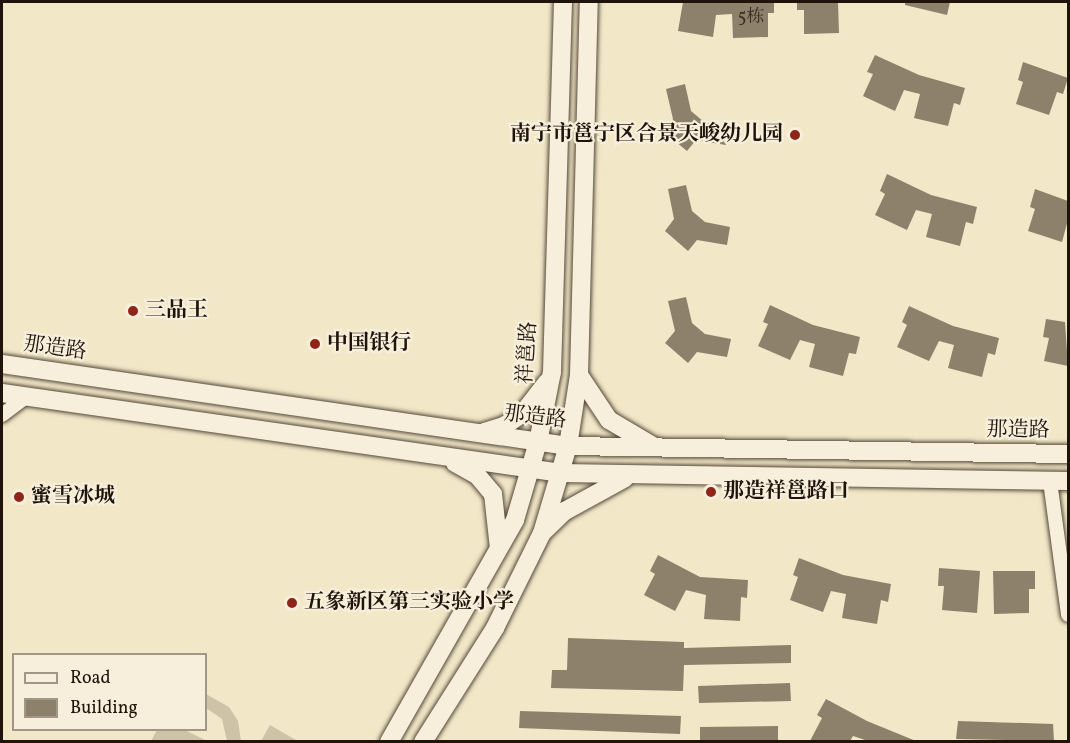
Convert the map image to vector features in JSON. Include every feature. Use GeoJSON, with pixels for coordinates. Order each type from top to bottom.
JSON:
{"type":"FeatureCollection","features":[{"type":"Feature","properties":{"kind":"street","name":"祥邕路"},"geometry":{"type":"LineString","coordinates":[[389,741],[499,552],[515,520],[538,442],[552,372],[562,2]]}},
{"type":"Feature","properties":{"kind":"street"},"geometry":{"type":"LineString","coordinates":[[423,741],[495,628],[542,533],[568,446],[579,375],[589,2]]}},
{"type":"Feature","properties":{"kind":"street","name":"那造路"},"geometry":{"type":"LineString","coordinates":[[2,364],[568,446],[1068,454]]}},
{"type":"Feature","properties":{"kind":"street"},"geometry":{"type":"LineString","coordinates":[[478,433],[504,426],[523,413],[540,396],[552,372]]}},
{"type":"Feature","properties":{"kind":"street"},"geometry":{"type":"LineString","coordinates":[[579,375],[609,420],[660,449]]}},
{"type":"Feature","properties":{"kind":"street"},"geometry":{"type":"LineString","coordinates":[[2,393],[561,473],[631,476],[1068,481]]}},
{"type":"Feature","properties":{"kind":"street"},"geometry":{"type":"LineString","coordinates":[[2,415],[26,397]]}},
{"type":"Feature","properties":{"kind":"street"},"geometry":{"type":"LineString","coordinates":[[445,458],[477,475],[493,494],[499,552]]}},
{"type":"Feature","properties":{"kind":"street"},"geometry":{"type":"LineString","coordinates":[[542,533],[589,496],[631,476]]}},
{"type":"Feature","properties":{"kind":"street"},"geometry":{"type":"LineString","coordinates":[[1050,481],[1068,615]]}},
{"type":"Feature","properties":{"kind":"shaded area"},"geometry":{"type":"Polygon","coordinates":[[[207,695],[229,707],[238,721],[241,741],[227,741],[222,719],[207,709],[207,695]]]}},
{"type":"Feature","properties":{"kind":"shaded area"},"geometry":{"type":"Polygon","coordinates":[[[270,725],[296,740],[300,741],[261,741],[270,725]]]}},
{"type":"Feature","properties":{"kind":"shaded area"},"geometry":{"type":"Polygon","coordinates":[[[156,731],[187,731],[207,741],[151,741],[156,731]]]}},
{"type":"Feature","properties":{"kind":"building"},"geometry":{"type":"Polygon","coordinates":[[[683,2],[774,2],[774,13],[768,13],[768,37],[733,38],[732,14],[716,15],[713,37],[678,31],[683,2]]]}},
{"type":"Feature","properties":{"kind":"building"},"geometry":{"type":"Polygon","coordinates":[[[797,2],[838,2],[839,33],[804,34],[804,10],[797,10],[797,2]]]}},
{"type":"Feature","properties":{"kind":"building"},"geometry":{"type":"Polygon","coordinates":[[[905,2],[950,2],[947,15],[905,5],[905,2]]]}},
{"type":"Feature","properties":{"kind":"building"},"geometry":{"type":"Polygon","coordinates":[[[875,55],[919,75],[965,88],[960,105],[954,103],[948,126],[914,118],[920,94],[904,90],[895,111],[863,96],[873,74],[867,72],[875,55]]]}},
{"type":"Feature","properties":{"kind":"building"},"geometry":{"type":"Polygon","coordinates":[[[1023,62],[1068,78],[1063,94],[1057,92],[1049,115],[1016,104],[1023,82],[1018,80],[1023,62]]]}},
{"type":"Feature","properties":{"kind":"building"},"geometry":{"type":"Polygon","coordinates":[[[685,84],[691,111],[704,122],[729,127],[726,145],[696,140],[687,151],[663,131],[673,119],[666,89],[685,84]]]}},
{"type":"Feature","properties":{"kind":"building"},"geometry":{"type":"Polygon","coordinates":[[[887,174],[931,195],[977,207],[973,224],[966,222],[960,246],[926,237],[932,214],[916,210],[907,230],[875,215],[885,194],[880,191],[887,174]]]}},
{"type":"Feature","properties":{"kind":"building"},"geometry":{"type":"Polygon","coordinates":[[[686,185],[692,211],[705,222],[730,227],[727,245],[697,240],[688,251],[665,231],[674,219],[668,189],[686,185]]]}},
{"type":"Feature","properties":{"kind":"building"},"geometry":{"type":"Polygon","coordinates":[[[1035,189],[1068,201],[1068,220],[1062,242],[1028,231],[1035,209],[1030,207],[1035,189]]]}},
{"type":"Feature","properties":{"kind":"building"},"geometry":{"type":"Polygon","coordinates":[[[686,297],[692,323],[705,334],[731,339],[727,357],[697,352],[688,363],[665,343],[675,331],[668,301],[686,297]]]}},
{"type":"Feature","properties":{"kind":"building"},"geometry":{"type":"Polygon","coordinates":[[[770,305],[813,325],[860,337],[856,354],[849,353],[843,376],[809,367],[815,344],[800,340],[790,360],[758,346],[768,324],[763,322],[770,305]]]}},
{"type":"Feature","properties":{"kind":"building"},"geometry":{"type":"Polygon","coordinates":[[[909,306],[953,326],[999,338],[995,355],[988,353],[982,377],[948,368],[954,345],[939,341],[929,361],[897,347],[907,325],[902,322],[909,306]]]}},
{"type":"Feature","properties":{"kind":"building"},"geometry":{"type":"Polygon","coordinates":[[[1046,319],[1065,322],[1068,366],[1044,361],[1049,338],[1043,337],[1046,319]]]}},
{"type":"Feature","properties":{"kind":"building"},"geometry":{"type":"Polygon","coordinates":[[[658,555],[700,577],[748,580],[747,598],[741,597],[740,621],[704,619],[706,595],[686,590],[675,611],[644,595],[655,574],[650,571],[658,555]]]}},
{"type":"Feature","properties":{"kind":"building"},"geometry":{"type":"Polygon","coordinates":[[[799,558],[843,575],[891,584],[888,602],[881,600],[877,624],[842,618],[846,594],[831,591],[823,612],[790,600],[798,577],[793,575],[799,558]]]}},
{"type":"Feature","properties":{"kind":"building"},"geometry":{"type":"Polygon","coordinates":[[[939,568],[980,571],[977,613],[942,610],[944,586],[938,586],[939,568]]]}},
{"type":"Feature","properties":{"kind":"building"},"geometry":{"type":"Polygon","coordinates":[[[993,571],[1035,571],[1035,589],[1029,589],[1029,613],[994,614],[993,571]]]}},
{"type":"Feature","properties":{"kind":"building"},"geometry":{"type":"Polygon","coordinates":[[[568,638],[684,642],[684,648],[791,645],[791,663],[684,665],[683,691],[551,688],[552,670],[567,670],[568,638]]]}},
{"type":"Feature","properties":{"kind":"building"},"geometry":{"type":"Polygon","coordinates":[[[790,683],[791,701],[699,703],[698,686],[790,683]]]}},
{"type":"Feature","properties":{"kind":"building"},"geometry":{"type":"Polygon","coordinates":[[[826,699],[867,721],[916,741],[868,741],[853,736],[850,741],[810,741],[822,718],[817,715],[826,699]]]}},
{"type":"Feature","properties":{"kind":"building"},"geometry":{"type":"Polygon","coordinates":[[[520,711],[681,716],[680,734],[519,728],[520,711]]]}},
{"type":"Feature","properties":{"kind":"building"},"geometry":{"type":"Polygon","coordinates":[[[958,721],[1053,724],[1054,741],[956,739],[958,721]]]}},
{"type":"Feature","properties":{"kind":"building"},"geometry":{"type":"Polygon","coordinates":[[[778,726],[778,741],[700,741],[700,727],[778,726]]]}},
{"type":"Feature","properties":{"kind":"place","name":"南宁市邕宁区合景天峻幼儿园"},"geometry":{"type":"Point","coordinates":[795,135]}},
{"type":"Feature","properties":{"kind":"place","name":"三品王"},"geometry":{"type":"Point","coordinates":[133,311]}},
{"type":"Feature","properties":{"kind":"place","name":"中国银行"},"geometry":{"type":"Point","coordinates":[315,344]}},
{"type":"Feature","properties":{"kind":"place","name":"那造祥邕路口"},"geometry":{"type":"Point","coordinates":[711,492]}},
{"type":"Feature","properties":{"kind":"place","name":"蜜雪冰城"},"geometry":{"type":"Point","coordinates":[19,497]}},
{"type":"Feature","properties":{"kind":"place","name":"五象新区第三实验小学"},"geometry":{"type":"Point","coordinates":[292,603]}}]}
